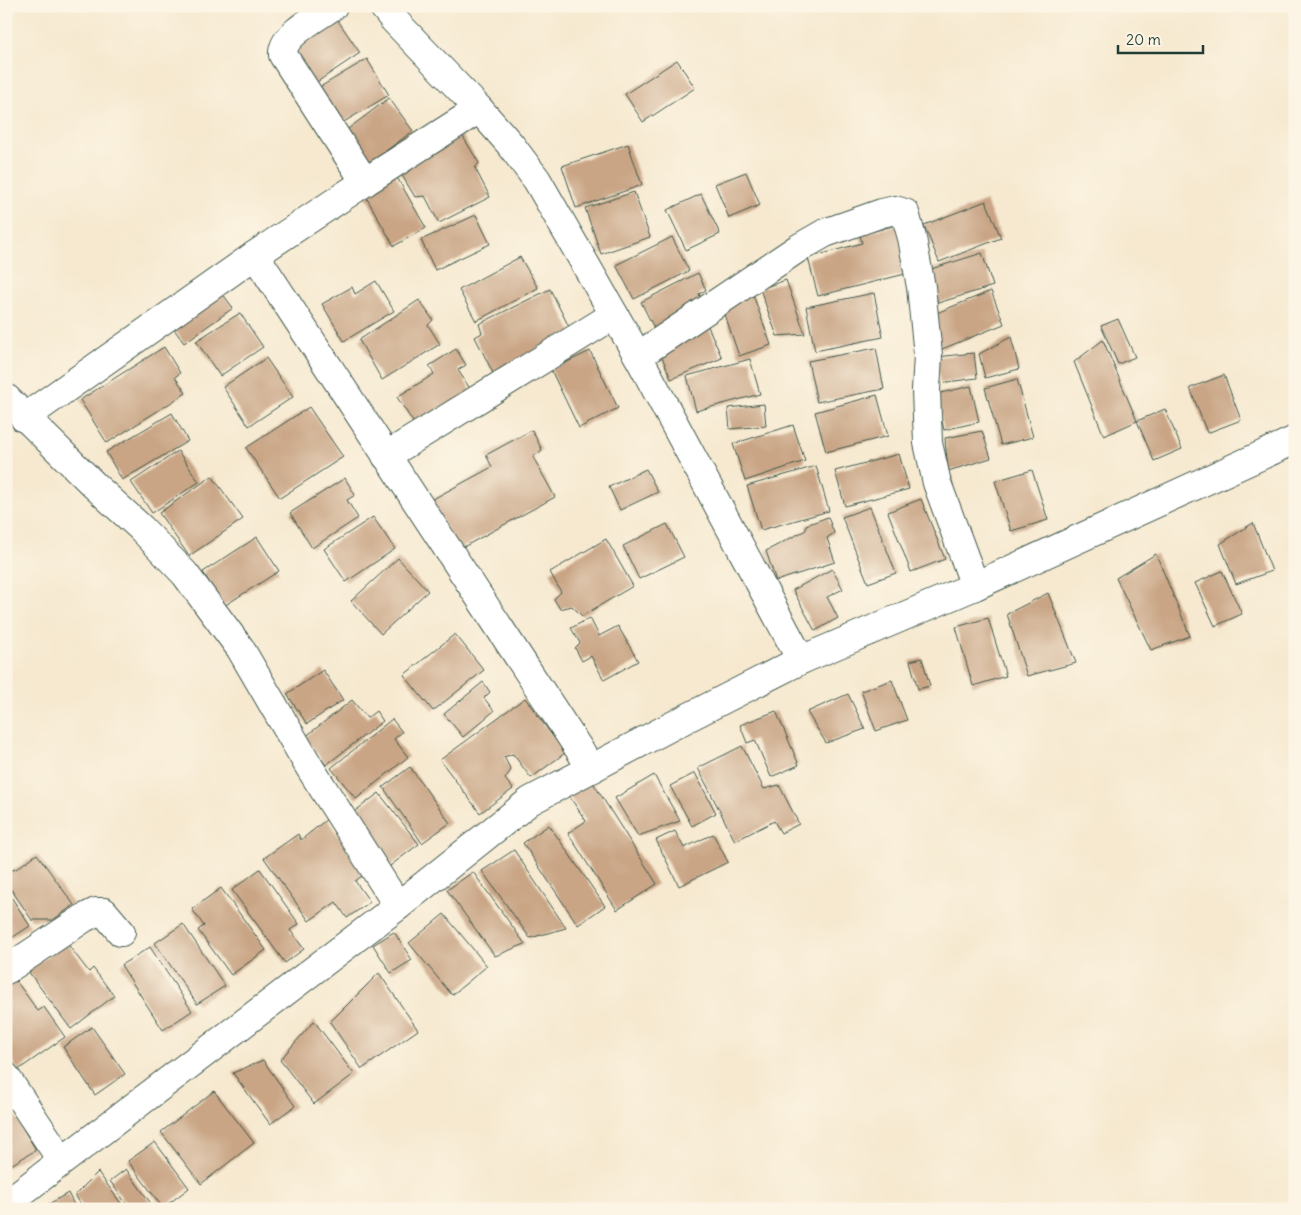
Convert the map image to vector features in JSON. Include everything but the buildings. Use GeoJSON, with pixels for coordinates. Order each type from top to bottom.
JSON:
{"type":"FeatureCollection","features":[{"type":"Feature","properties":{"kind":"street"},"geometry":{"type":"LineString","coordinates":[[333,6],[294,33],[282,48],[283,55],[365,182]]}},
{"type":"Feature","properties":{"kind":"street"},"geometry":{"type":"LineString","coordinates":[[383,6],[510,144],[537,180],[638,356],[801,660]]}},
{"type":"Feature","properties":{"kind":"street"},"geometry":{"type":"LineString","coordinates":[[398,906],[310,768],[240,648],[185,574],[15,408],[479,109]]}},
{"type":"Feature","properties":{"kind":"street"},"geometry":{"type":"LineString","coordinates":[[638,356],[797,249],[825,233],[882,213],[895,210],[905,214],[912,238],[921,287],[928,355],[926,390],[928,443],[937,483],[975,586]]}},
{"type":"Feature","properties":{"kind":"street"},"geometry":{"type":"LineString","coordinates":[[255,255],[592,769]]}},
{"type":"Feature","properties":{"kind":"street"},"geometry":{"type":"LineString","coordinates":[[386,456],[614,315]]}},
{"type":"Feature","properties":{"kind":"street"},"geometry":{"type":"LineString","coordinates":[[6,1204],[398,906],[530,801],[801,660],[975,586],[1295,440]]}},
{"type":"Feature","properties":{"kind":"street"},"geometry":{"type":"LineString","coordinates":[[6,970],[96,912],[104,912],[121,932]]}},
{"type":"Feature","properties":{"kind":"street"},"geometry":{"type":"LineString","coordinates":[[6,1077],[62,1161]]}}]}
